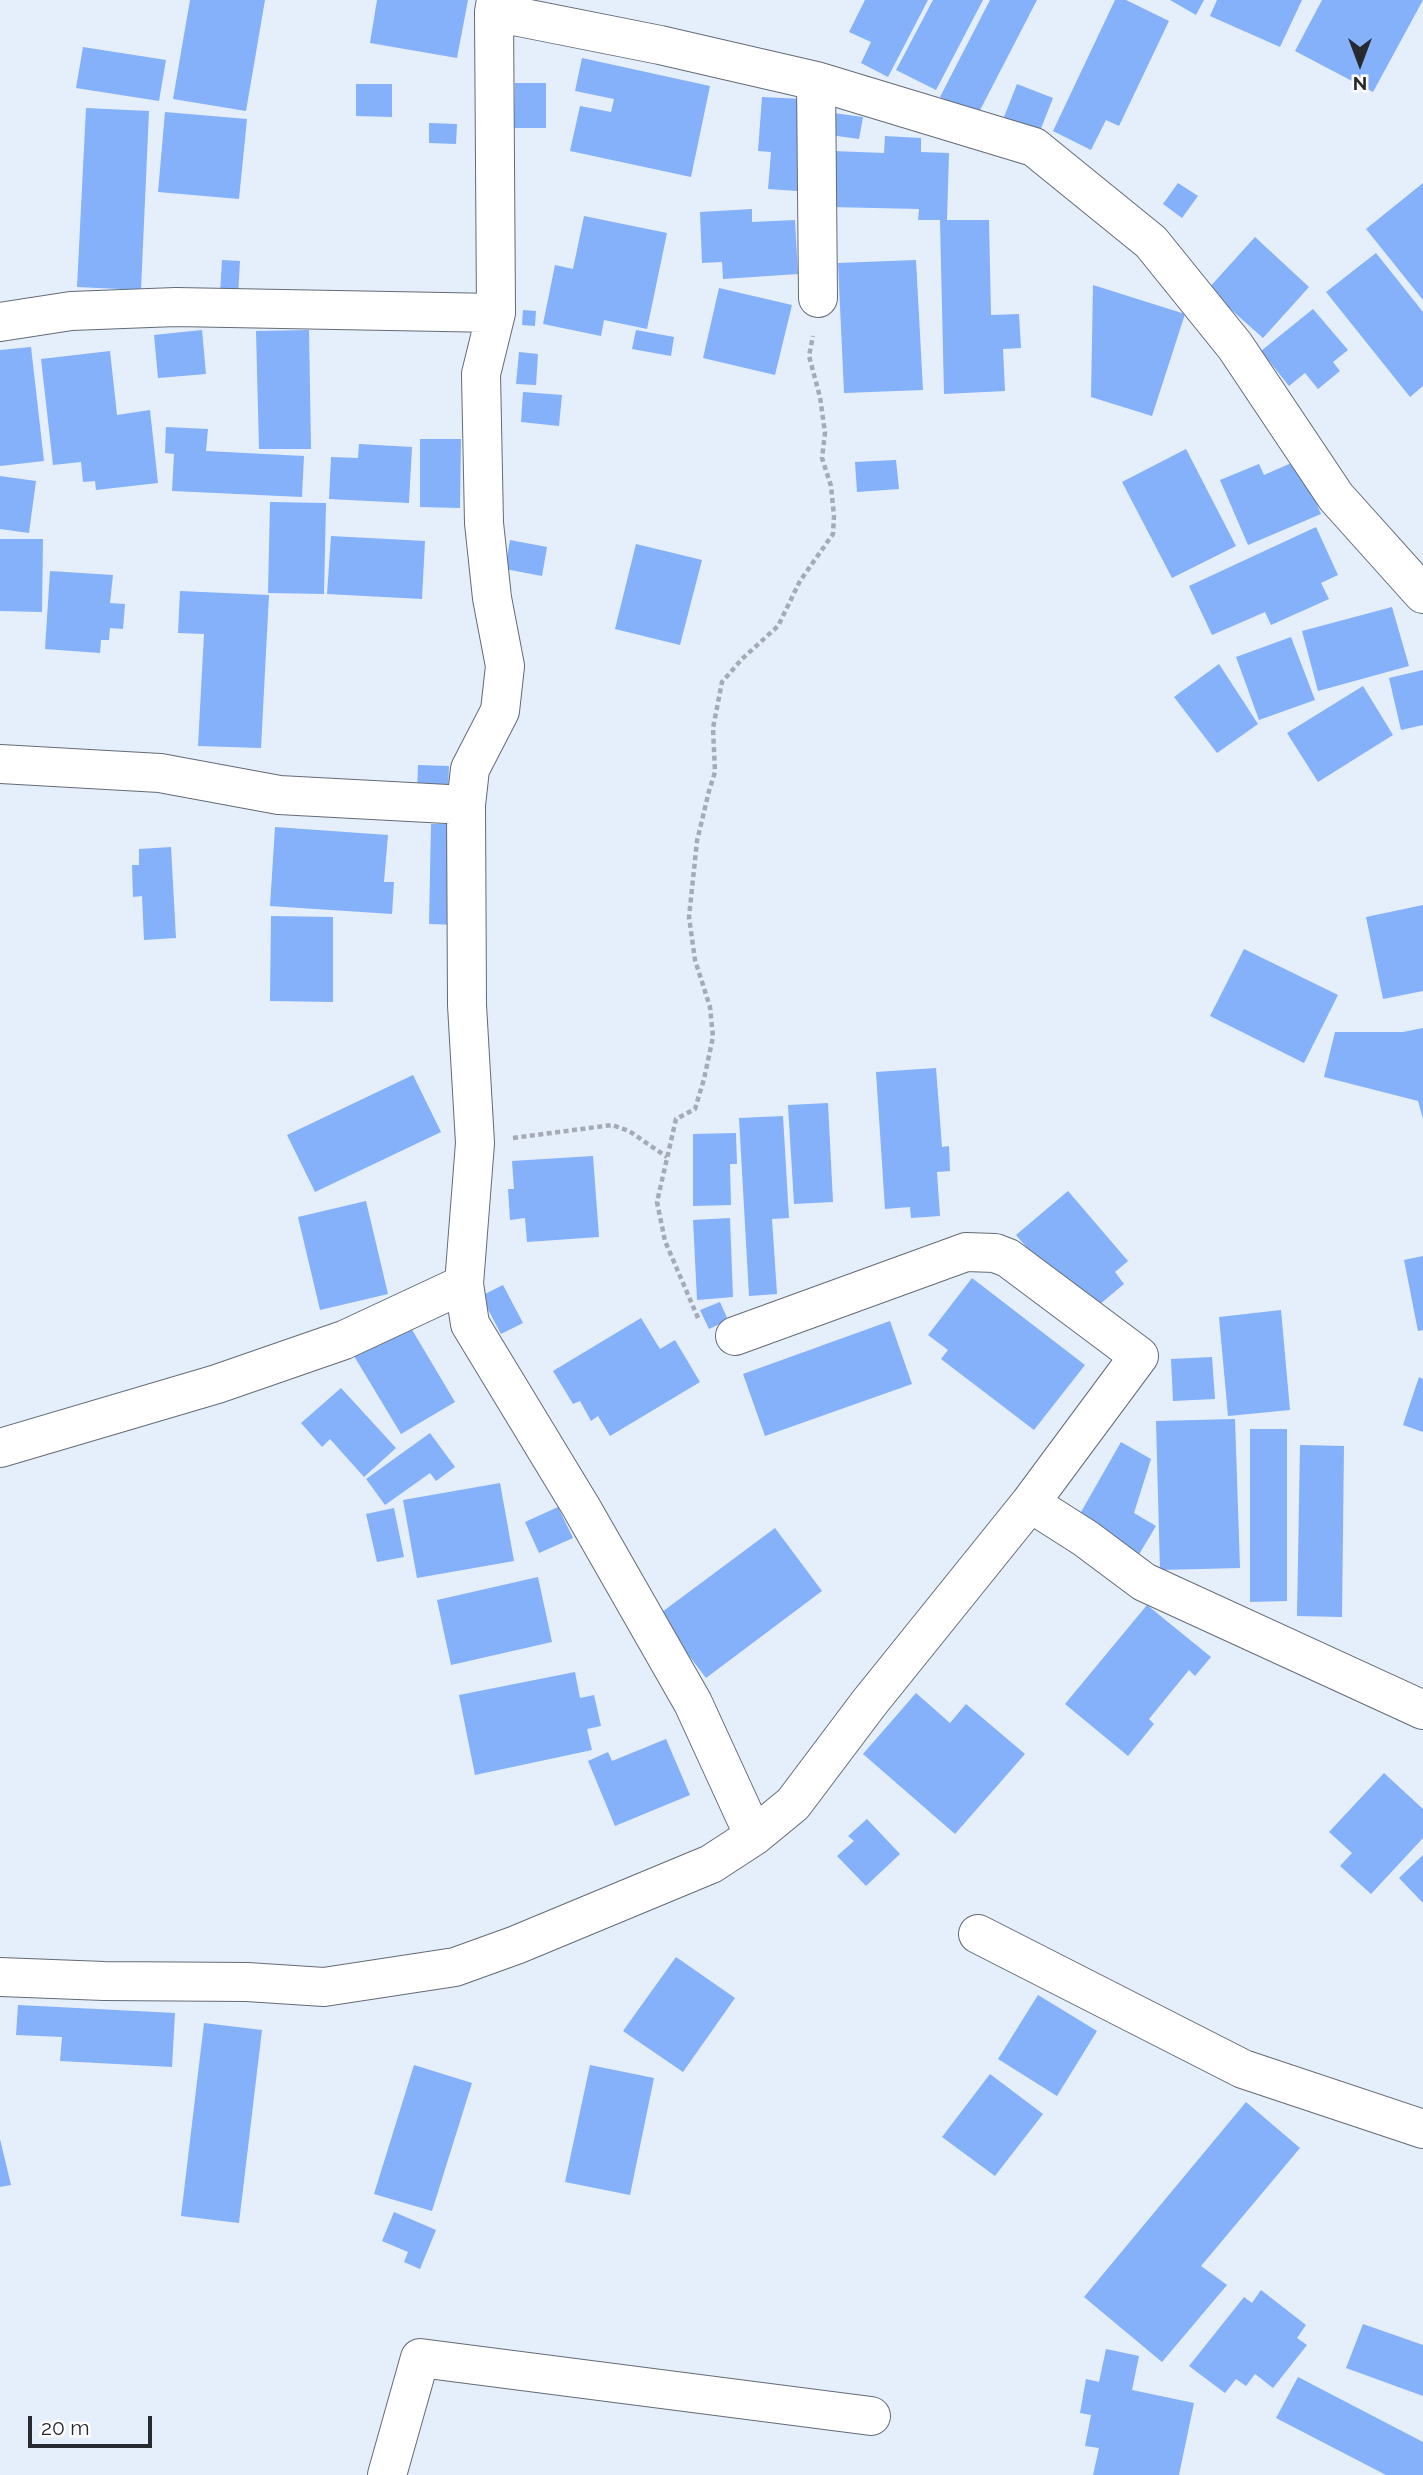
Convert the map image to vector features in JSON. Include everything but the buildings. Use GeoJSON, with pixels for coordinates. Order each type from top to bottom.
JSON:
{"type":"FeatureCollection","features":[{"type":"Feature","properties":{"kind":"street"},"geometry":{"type":"LineString","coordinates":[[754,1836],[693,1703],[581,1507],[471,1324],[464,1284],[475,1143],[467,1005],[466,805],[471,769],[500,711],[505,666],[492,598],[484,523],[481,374],[496,313],[495,6],[816,81],[1034,147],[1151,242],[1235,346],[1336,497],[1423,594]]}},
{"type":"Feature","properties":{"kind":"street"},"geometry":{"type":"LineString","coordinates":[[816,81],[818,298]]}},
{"type":"Feature","properties":{"kind":"street"},"geometry":{"type":"LineString","coordinates":[[0,322],[71,311],[176,307],[496,313]]}},
{"type":"Feature","properties":{"kind":"street"},"geometry":{"type":"LineString","coordinates":[[0,764],[160,773],[279,795],[466,805]]}},
{"type":"Feature","properties":{"kind":"street"},"geometry":{"type":"LineString","coordinates":[[0,1977],[247,1982],[324,1987],[455,1967],[516,1945],[711,1864],[754,1836],[793,1804],[869,1703],[1030,1503],[1139,1356],[1008,1258],[995,1253],[966,1252],[735,1336]]}},
{"type":"Feature","properties":{"kind":"street"},"geometry":{"type":"LineString","coordinates":[[0,1448],[217,1384],[344,1340],[464,1284]]}},
{"type":"Feature","properties":{"kind":"street"},"geometry":{"type":"LineString","coordinates":[[1030,1503],[1085,1538],[1144,1582],[1423,1710]]}},
{"type":"Feature","properties":{"kind":"street"},"geometry":{"type":"LineString","coordinates":[[978,1934],[1243,2069],[1423,2129]]}},
{"type":"Feature","properties":{"kind":"street"},"geometry":{"type":"LineString","coordinates":[[387,2475],[420,2358],[871,2416]]}},
{"type":"Feature","properties":{"kind":"path"},"geometry":{"type":"LineString","coordinates":[[735,1336],[714,1339],[704,1331],[665,1241],[657,1202],[676,1119],[695,1109],[713,1037],[710,1007],[695,960],[689,917],[697,841],[715,772],[713,729],[722,682],[742,659],[778,626],[800,581],[833,534],[831,486],[822,458],[825,433],[820,397],[809,356],[819,320],[818,298]]}},
{"type":"Feature","properties":{"kind":"path"},"geometry":{"type":"LineString","coordinates":[[475,1143],[612,1125],[629,1131],[667,1157]]}}]}
